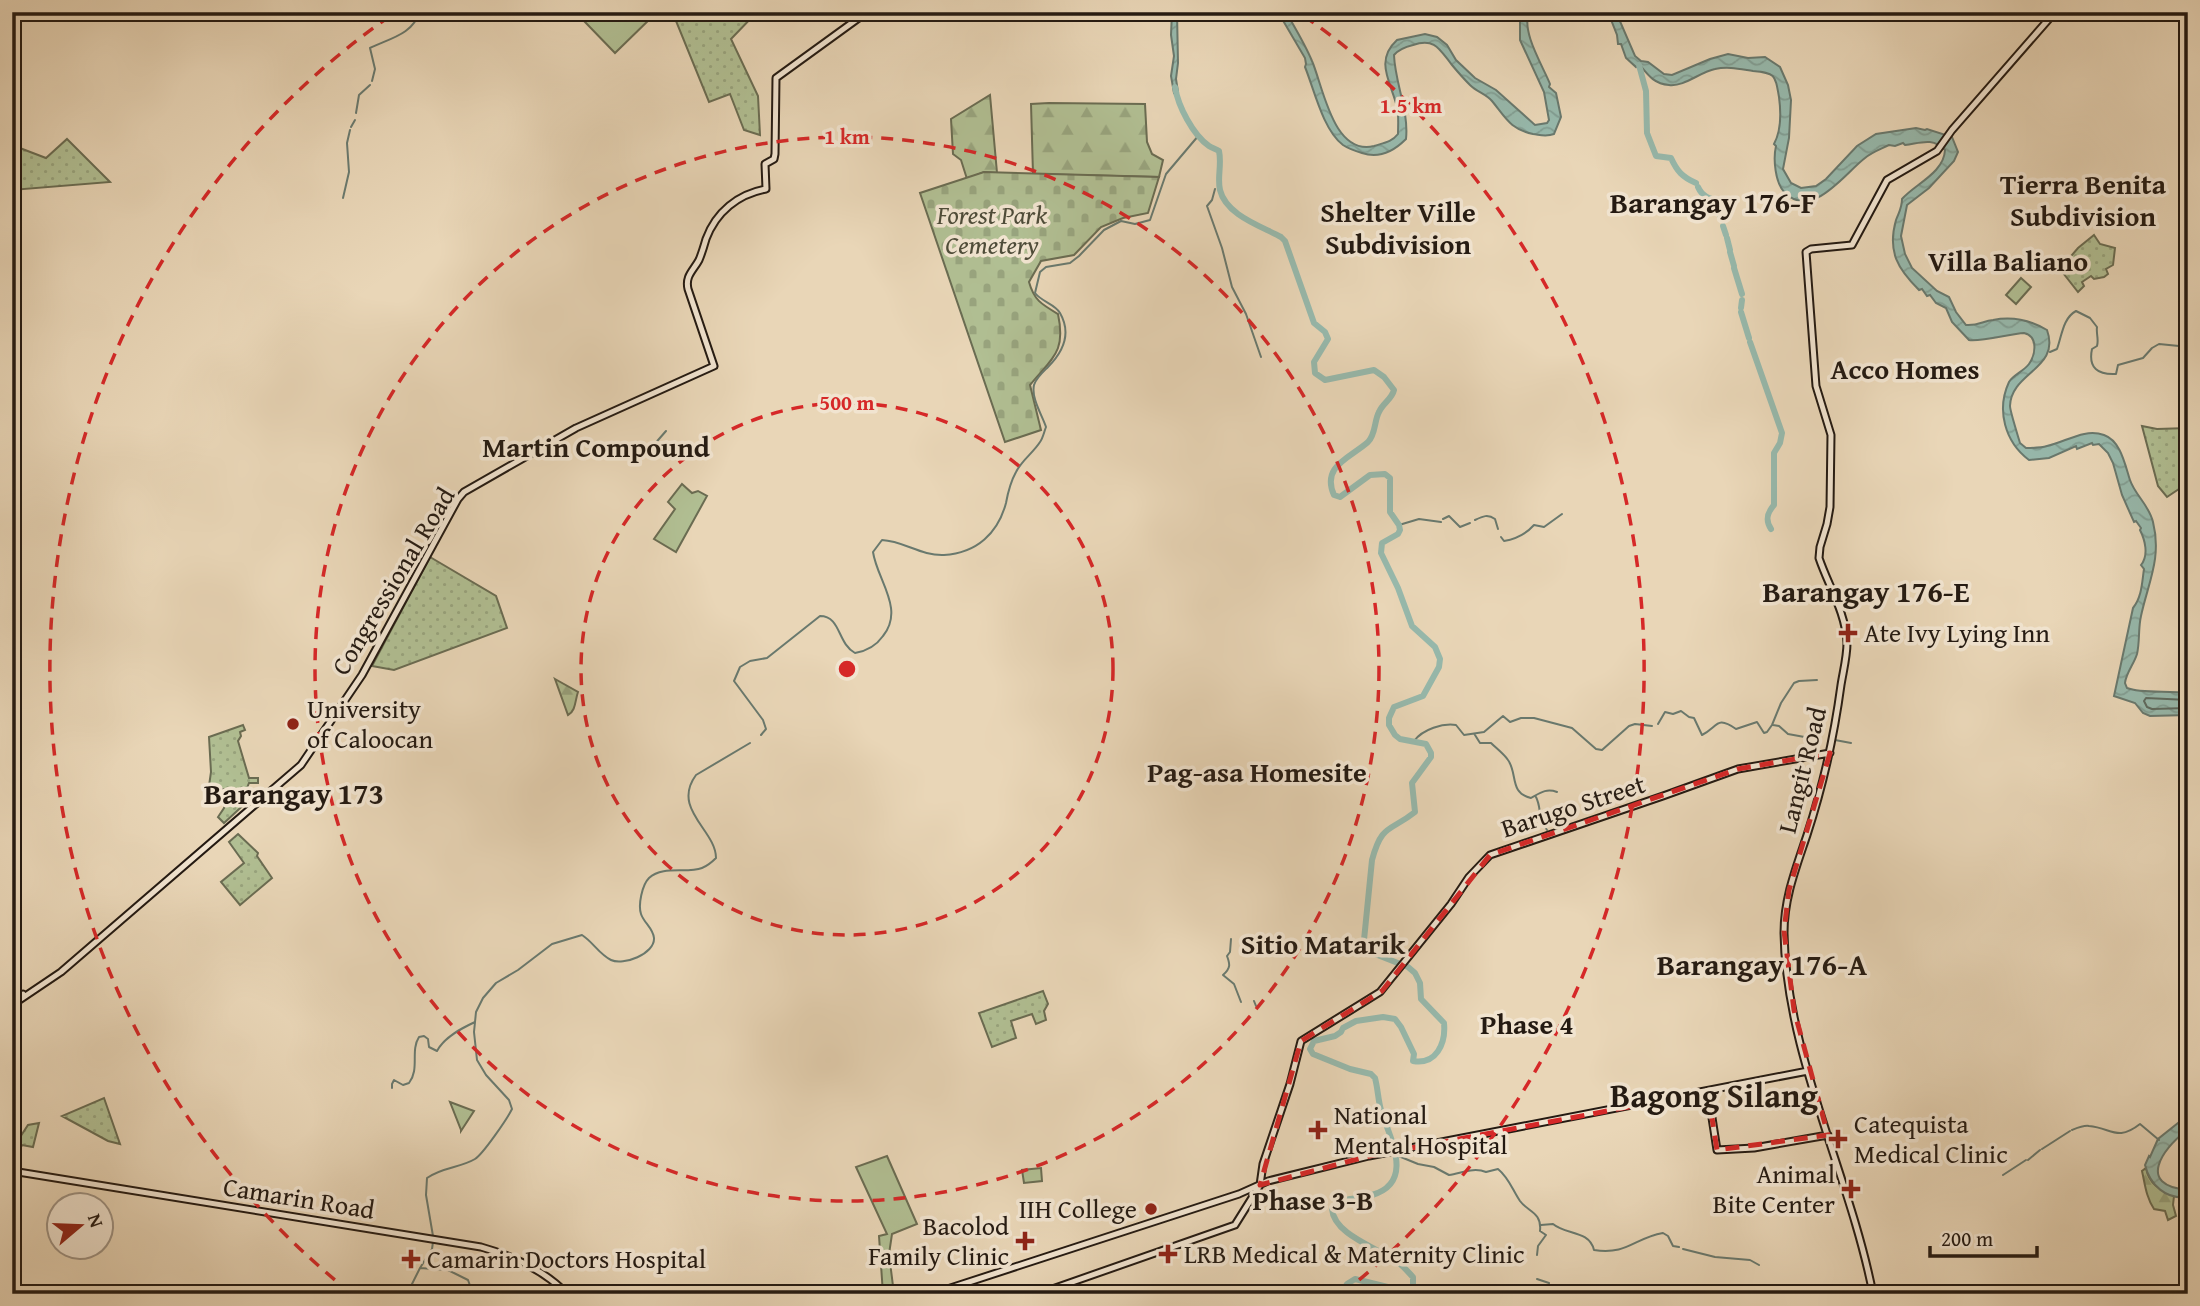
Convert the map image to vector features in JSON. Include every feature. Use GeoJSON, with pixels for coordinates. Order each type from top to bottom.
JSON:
{"type":"FeatureCollection","features":[{"type":"Feature","properties":{"kind":"main road","name":"Congressional Road"},"geometry":{"type":"LineString","coordinates":[[12,1003],[61,972],[215,842],[301,765],[366,668],[464,492],[576,428],[714,366],[686,281],[700,258],[710,229],[720,214],[743,196],[766,189],[765,164],[774,159],[775,154],[776,78],[867,12]]}},
{"type":"Feature","properties":{"kind":"main road","name":"Langit Road"},"geometry":{"type":"LineString","coordinates":[[1873,1294],[1859,1238],[1808,1071],[1787,976],[1784,919],[1787,895],[1830,753],[1847,644],[1843,621],[1819,558],[1819,547],[1830,507],[1831,435],[1816,386],[1807,251],[1852,245],[1887,180],[1932,155],[1941,147],[1950,132],[2055,12]]}},
{"type":"Feature","properties":{"kind":"main road","name":"Barugo Street"},"geometry":{"type":"LineString","coordinates":[[1038,1294],[1235,1225],[1260,1185],[1263,1164],[1290,1084],[1301,1041],[1379,993],[1486,857],[1738,769],[1830,753]]}},
{"type":"Feature","properties":{"kind":"main road"},"geometry":{"type":"LineString","coordinates":[[932,1294],[1268,1181],[1408,1148],[1808,1071]]}},
{"type":"Feature","properties":{"kind":"main road"},"geometry":{"type":"LineString","coordinates":[[1708,1091],[1717,1150],[1754,1148],[1828,1135]]}},
{"type":"Feature","properties":{"kind":"main road","name":"Camarin Road"},"geometry":{"type":"LineString","coordinates":[[12,1171],[481,1247],[505,1255],[543,1274],[567,1294]]}},
{"type":"Feature","properties":{"kind":"highlighted area"},"geometry":{"type":"Polygon","coordinates":[[[1830,753],[1789,890],[1784,931],[1794,1010],[1828,1135],[1717,1150],[1708,1092],[1369,1156],[1260,1185],[1301,1041],[1382,991],[1490,855],[1738,769],[1830,753]]]}},
{"type":"Feature","properties":{"kind":"green space"},"geometry":{"type":"Polygon","coordinates":[[[593,12],[655,14],[615,53],[584,21],[593,12]]]}},
{"type":"Feature","properties":{"kind":"green space"},"geometry":{"type":"Polygon","coordinates":[[[684,12],[757,12],[731,39],[758,96],[760,135],[744,130],[730,94],[709,102],[676,21],[684,12]]]}},
{"type":"Feature","properties":{"kind":"green space"},"geometry":{"type":"Polygon","coordinates":[[[990,95],[997,173],[984,172],[967,179],[961,160],[953,154],[951,119],[990,95]]]}},
{"type":"Feature","properties":{"kind":"green space"},"geometry":{"type":"Polygon","coordinates":[[[1031,104],[1145,104],[1147,142],[1152,154],[1163,160],[1159,177],[1033,174],[1031,104]]]}},
{"type":"Feature","properties":{"kind":"green space"},"geometry":{"type":"Polygon","coordinates":[[[67,139],[110,182],[12,190],[12,145],[46,158],[67,139]]]}},
{"type":"Feature","properties":{"kind":"green space","name":"Forest Park Cemetery"},"geometry":{"type":"Polygon","coordinates":[[[984,172],[1159,177],[1148,213],[1123,218],[1101,227],[1074,255],[1041,261],[1029,282],[1039,301],[1058,314],[1059,346],[1030,385],[1041,430],[1005,442],[920,193],[984,172]]]}},
{"type":"Feature","properties":{"kind":"green space"},"geometry":{"type":"Polygon","coordinates":[[[2094,235],[2100,244],[2115,248],[2113,265],[2106,269],[2108,274],[2104,277],[2094,279],[2091,276],[2082,282],[2084,286],[2078,292],[2060,269],[2078,248],[2094,235]]]}},
{"type":"Feature","properties":{"kind":"green space"},"geometry":{"type":"Polygon","coordinates":[[[2021,278],[2031,287],[2016,304],[2006,295],[2021,278]]]}},
{"type":"Feature","properties":{"kind":"green space"},"geometry":{"type":"Polygon","coordinates":[[[2142,426],[2157,429],[2188,428],[2188,496],[2179,489],[2167,497],[2158,486],[2142,426]]]}},
{"type":"Feature","properties":{"kind":"green space"},"geometry":{"type":"Polygon","coordinates":[[[682,484],[692,493],[698,491],[707,496],[676,552],[654,539],[675,509],[668,502],[682,484]]]}},
{"type":"Feature","properties":{"kind":"green space"},"geometry":{"type":"Polygon","coordinates":[[[430,557],[496,596],[507,628],[394,670],[372,666],[430,557]]]}},
{"type":"Feature","properties":{"kind":"green space"},"geometry":{"type":"Polygon","coordinates":[[[555,679],[578,692],[574,708],[568,715],[555,679]]]}},
{"type":"Feature","properties":{"kind":"green space"},"geometry":{"type":"Polygon","coordinates":[[[243,725],[245,730],[240,732],[238,741],[249,778],[258,778],[258,783],[249,783],[245,793],[250,799],[224,823],[218,817],[224,808],[227,790],[209,786],[209,737],[243,725]]]}},
{"type":"Feature","properties":{"kind":"green space"},"geometry":{"type":"Polygon","coordinates":[[[238,834],[258,853],[257,856],[272,878],[240,905],[221,882],[244,863],[229,842],[238,834]]]}},
{"type":"Feature","properties":{"kind":"green space"},"geometry":{"type":"Polygon","coordinates":[[[1043,991],[1048,1004],[1044,1011],[1046,1020],[1036,1024],[1032,1014],[1011,1021],[1016,1038],[992,1047],[979,1013],[1043,991]]]}},
{"type":"Feature","properties":{"kind":"green space"},"geometry":{"type":"Polygon","coordinates":[[[104,1098],[120,1144],[108,1141],[62,1116],[104,1098]]]}},
{"type":"Feature","properties":{"kind":"green space"},"geometry":{"type":"Polygon","coordinates":[[[450,1102],[474,1111],[461,1131],[461,1130],[450,1102]]]}},
{"type":"Feature","properties":{"kind":"green space"},"geometry":{"type":"Polygon","coordinates":[[[39,1123],[33,1147],[22,1145],[19,1151],[13,1148],[28,1125],[39,1123]]]}},
{"type":"Feature","properties":{"kind":"green space"},"geometry":{"type":"Polygon","coordinates":[[[887,1156],[917,1224],[892,1234],[889,1254],[894,1294],[883,1294],[879,1236],[887,1234],[856,1167],[887,1156]]]}},
{"type":"Feature","properties":{"kind":"green space"},"geometry":{"type":"Polygon","coordinates":[[[1041,1168],[1042,1181],[1024,1183],[1022,1170],[1041,1168]]]}},
{"type":"Feature","properties":{"kind":"green space"},"geometry":{"type":"Polygon","coordinates":[[[2146,1168],[2156,1186],[2174,1196],[2176,1216],[2168,1220],[2165,1211],[2154,1209],[2147,1195],[2142,1171],[2146,1168]]]}},
{"type":"Feature","properties":{"kind":"water"},"geometry":{"type":"Polygon","coordinates":[[[1172,12],[1177,12],[1178,92],[1174,93],[1171,76],[1174,56],[1172,12]]]}},
{"type":"Feature","properties":{"kind":"water"},"geometry":{"type":"Polygon","coordinates":[[[1278,12],[1286,12],[1303,42],[1339,130],[1360,146],[1384,143],[1398,134],[1398,110],[1386,72],[1386,56],[1397,40],[1425,34],[1437,37],[1447,45],[1456,60],[1475,78],[1496,90],[1535,125],[1547,123],[1549,120],[1544,92],[1520,40],[1520,12],[1529,12],[1527,20],[1530,39],[1549,87],[1556,93],[1561,117],[1554,134],[1551,135],[1533,134],[1519,129],[1509,122],[1490,99],[1470,85],[1436,46],[1420,43],[1402,48],[1394,55],[1406,118],[1406,139],[1380,154],[1368,155],[1354,151],[1343,145],[1330,130],[1305,67],[1305,58],[1278,12]]]}},
{"type":"Feature","properties":{"kind":"water"},"geometry":{"type":"Polygon","coordinates":[[[1608,12],[1616,12],[1635,56],[1664,74],[1672,75],[1728,54],[1748,58],[1765,57],[1780,67],[1791,100],[1789,138],[1783,169],[1791,183],[1801,188],[1816,186],[1826,179],[1857,146],[1876,134],[1916,128],[1952,137],[1958,152],[1954,161],[1929,188],[1907,205],[1901,236],[1905,254],[1912,268],[1937,291],[1949,297],[1966,325],[2014,319],[2028,321],[2047,330],[2047,354],[2012,395],[2010,409],[2020,443],[2026,448],[2040,448],[2089,433],[2104,435],[2115,442],[2132,485],[2151,516],[2156,547],[2140,621],[2137,654],[2125,683],[2127,688],[2133,690],[2188,693],[2188,715],[2150,716],[2143,713],[2135,703],[2114,696],[2133,608],[2141,589],[2144,569],[2141,565],[2146,552],[2141,528],[2134,522],[2122,495],[2108,453],[2099,444],[2092,443],[2077,449],[2076,446],[2049,458],[2029,460],[2021,453],[2005,425],[2003,403],[2009,382],[2031,360],[2034,341],[2024,333],[1969,340],[1952,322],[1946,308],[1936,303],[1930,295],[1927,296],[1922,289],[1919,290],[1905,275],[1896,259],[1894,231],[1902,199],[1934,172],[1940,165],[1945,150],[1931,142],[1889,145],[1868,156],[1817,198],[1796,200],[1782,189],[1776,171],[1774,144],[1780,109],[1773,76],[1725,68],[1709,71],[1680,84],[1659,83],[1639,64],[1636,67],[1626,58],[1621,44],[1618,44],[1608,12]]]}},
{"type":"Feature","properties":{"kind":"water"},"geometry":{"type":"Polygon","coordinates":[[[2188,1115],[2188,1129],[2163,1156],[2158,1174],[2162,1181],[2172,1187],[2188,1190],[2188,1197],[2180,1197],[2160,1190],[2145,1165],[2158,1139],[2188,1115]]]}},
{"type":"Feature","properties":{"kind":"waterway"},"geometry":{"type":"LineString","coordinates":[[372,81],[375,69],[370,48],[406,31],[412,26],[419,12]]}},
{"type":"Feature","properties":{"kind":"waterway"},"geometry":{"type":"LineString","coordinates":[[1639,65],[1646,91],[1647,133],[1656,156],[1671,158],[1680,173],[1696,183]]}},
{"type":"Feature","properties":{"kind":"waterway"},"geometry":{"type":"LineString","coordinates":[[356,113],[359,95],[370,85]]}},
{"type":"Feature","properties":{"kind":"waterway"},"geometry":{"type":"LineString","coordinates":[[1175,87],[1192,128],[1203,141],[1219,151],[1219,185],[1224,199],[1237,213],[1285,241],[1314,323],[1325,332],[1328,339],[1314,362],[1315,373],[1325,380],[1374,370],[1384,377],[1394,390],[1379,412],[1371,439],[1339,464],[1331,477],[1331,485],[1334,495],[1340,497],[1370,475],[1385,474],[1390,478],[1390,512],[1400,530],[1382,543],[1381,553],[1412,626],[1435,647],[1440,659],[1439,667],[1423,696],[1394,707],[1389,718],[1389,725],[1395,735],[1400,739],[1426,744],[1431,757],[1412,783],[1415,812],[1383,834],[1376,848],[1372,860],[1364,940],[1375,954],[1408,967],[1415,973],[1420,983],[1421,999],[1444,1023],[1441,1045],[1428,1060],[1413,1061],[1414,1054],[1401,1027],[1395,1019],[1383,1017],[1356,1021],[1335,1036],[1314,1041],[1310,1049],[1313,1054],[1350,1069],[1371,1074],[1375,1078],[1381,1110],[1396,1158],[1393,1180],[1385,1189],[1372,1195],[1345,1200],[1332,1209],[1341,1227],[1404,1267],[1413,1277],[1413,1288],[1408,1292],[1355,1279],[1347,1284],[1341,1294]]}},
{"type":"Feature","properties":{"kind":"waterway"},"geometry":{"type":"LineString","coordinates":[[351,127],[355,120]]}},
{"type":"Feature","properties":{"kind":"waterway"},"geometry":{"type":"LineString","coordinates":[[343,198],[349,172],[347,143],[350,130]]}},
{"type":"Feature","properties":{"kind":"waterway"},"geometry":{"type":"LineString","coordinates":[[761,735],[766,729],[763,720],[734,681],[740,667],[750,661],[767,658],[820,616],[832,620],[849,649],[855,653],[877,643],[889,626],[891,615],[888,594],[873,552],[882,540],[944,555],[976,546],[998,524],[1016,472],[1037,446],[1046,427],[1035,401],[1034,385],[1058,355],[1064,342],[1065,328],[1060,313],[1035,293],[1040,272],[1046,267],[1070,263],[1104,230],[1121,221],[1135,224],[1150,220],[1166,174],[1199,135]]}},
{"type":"Feature","properties":{"kind":"waterway"},"geometry":{"type":"LineString","coordinates":[[1698,187],[1707,197],[1720,200],[1720,217]]}},
{"type":"Feature","properties":{"kind":"waterway"},"geometry":{"type":"LineString","coordinates":[[1215,189],[1207,206],[1232,287],[1246,314],[1261,357]]}},
{"type":"Feature","properties":{"kind":"waterway"},"geometry":{"type":"LineString","coordinates":[[1723,226],[1726,235]]}},
{"type":"Feature","properties":{"kind":"waterway"},"geometry":{"type":"LineString","coordinates":[[1727,238],[1730,250]]}},
{"type":"Feature","properties":{"kind":"waterway"},"geometry":{"type":"LineString","coordinates":[[1730,252],[1734,266]]}},
{"type":"Feature","properties":{"kind":"waterway"},"geometry":{"type":"LineString","coordinates":[[1734,268],[1742,294]]}},
{"type":"Feature","properties":{"kind":"waterway"},"geometry":{"type":"LineString","coordinates":[[1741,308],[1742,300]]}},
{"type":"Feature","properties":{"kind":"waterway"},"geometry":{"type":"LineString","coordinates":[[2050,352],[2057,349],[2066,322],[2076,311],[2090,318],[2097,327],[2098,343],[2092,349],[2091,356],[2093,366],[2099,372],[2116,374],[2118,365],[2143,358],[2159,344],[2179,346],[2184,351],[2188,366]]}},
{"type":"Feature","properties":{"kind":"waterway"},"geometry":{"type":"LineString","coordinates":[[1741,312],[1749,338]]}},
{"type":"Feature","properties":{"kind":"waterway"},"geometry":{"type":"LineString","coordinates":[[1750,342],[1782,433],[1774,453],[1774,505],[1767,520],[1771,529]]}},
{"type":"Feature","properties":{"kind":"waterway"},"geometry":{"type":"LineString","coordinates":[[652,447],[666,431]]}},
{"type":"Feature","properties":{"kind":"waterway"},"geometry":{"type":"LineString","coordinates":[[1501,537],[1504,541],[1524,533],[1534,525],[1544,527],[1562,514]]}},
{"type":"Feature","properties":{"kind":"waterway"},"geometry":{"type":"LineString","coordinates":[[1443,519],[1449,516],[1460,527],[1470,523]]}},
{"type":"Feature","properties":{"kind":"waterway"},"geometry":{"type":"LineString","coordinates":[[1475,520],[1490,516],[1495,519],[1498,529]]}},
{"type":"Feature","properties":{"kind":"waterway"},"geometry":{"type":"LineString","coordinates":[[1399,525],[1419,519],[1441,522]]}},
{"type":"Feature","properties":{"kind":"waterway"},"geometry":{"type":"LineString","coordinates":[[1658,724],[1665,712],[1673,714],[1681,711],[1694,718],[1702,735],[1721,723],[1736,729],[1757,722],[1764,733],[1772,725],[1781,703],[1794,683],[1817,680]]}},
{"type":"Feature","properties":{"kind":"waterway"},"geometry":{"type":"LineString","coordinates":[[1414,741],[1428,730],[1445,725],[1456,725],[1464,735],[1484,732],[1503,716],[1510,722],[1521,718],[1534,718],[1572,728],[1596,749],[1602,750],[1629,726],[1652,726]]}},
{"type":"Feature","properties":{"kind":"waterway"},"geometry":{"type":"LineString","coordinates":[[1773,725],[1779,726],[1788,734],[1821,740]]}},
{"type":"Feature","properties":{"kind":"waterway"},"geometry":{"type":"LineString","coordinates":[[1475,735],[1480,743],[1491,743],[1506,758],[1511,765],[1517,787],[1524,796],[1531,798],[1546,791],[1557,792]]}},
{"type":"Feature","properties":{"kind":"waterway"},"geometry":{"type":"LineString","coordinates":[[1835,740],[1851,743]]}},
{"type":"Feature","properties":{"kind":"waterway"},"geometry":{"type":"LineString","coordinates":[[433,1236],[426,1195],[427,1178],[479,1156],[512,1109],[509,1100],[486,1075],[477,1060],[474,1032],[476,1012],[483,998],[496,983],[552,944],[582,935],[611,960],[630,960],[644,954],[653,944],[654,938],[640,910],[643,890],[649,878],[661,872],[696,870],[716,858],[709,838],[691,809],[690,787],[696,775],[750,743]]}},
{"type":"Feature","properties":{"kind":"waterway"},"geometry":{"type":"LineString","coordinates":[[1536,797],[1547,830]]}},
{"type":"Feature","properties":{"kind":"waterway"},"geometry":{"type":"LineString","coordinates":[[1231,939],[1227,956],[1229,966],[1223,975],[1234,984],[1241,1002]]}},
{"type":"Feature","properties":{"kind":"waterway"},"geometry":{"type":"LineString","coordinates":[[1254,1001],[1256,1006]]}},
{"type":"Feature","properties":{"kind":"waterway"},"geometry":{"type":"LineString","coordinates":[[392,1088],[394,1080],[403,1085],[409,1083],[412,1078],[416,1042],[419,1037],[428,1039],[429,1047],[437,1051],[449,1037],[475,1022]]}},
{"type":"Feature","properties":{"kind":"waterway"},"geometry":{"type":"LineString","coordinates":[[2072,1130],[2087,1126],[2120,1133],[2140,1124],[2159,1140]]}},
{"type":"Feature","properties":{"kind":"waterway"},"geometry":{"type":"LineString","coordinates":[[2042,1149],[2070,1131]]}},
{"type":"Feature","properties":{"kind":"waterway"},"geometry":{"type":"LineString","coordinates":[[2028,1160],[2040,1150]]}},
{"type":"Feature","properties":{"kind":"waterway"},"geometry":{"type":"LineString","coordinates":[[1396,1155],[1434,1167],[1449,1175],[1472,1170],[1486,1172],[1498,1169],[1523,1205],[1537,1216],[1540,1231],[1546,1235],[1538,1246],[1537,1255]]}},
{"type":"Feature","properties":{"kind":"waterway"},"geometry":{"type":"LineString","coordinates":[[2003,1175],[2026,1160]]}},
{"type":"Feature","properties":{"kind":"waterway"},"geometry":{"type":"LineString","coordinates":[[1541,1225],[1553,1224],[1582,1236],[1594,1250],[1615,1250],[1663,1233],[1668,1236],[1673,1246],[1679,1247]]}},
{"type":"Feature","properties":{"kind":"waterway"},"geometry":{"type":"LineString","coordinates":[[407,1294],[432,1249],[433,1242]]}},
{"type":"Feature","properties":{"kind":"waterway"},"geometry":{"type":"LineString","coordinates":[[1683,1249],[1715,1257],[1750,1260],[1759,1265]]}},
{"type":"Feature","properties":{"kind":"waterway"},"geometry":{"type":"LineString","coordinates":[[420,1268],[448,1270],[468,1280],[473,1294]]}},
{"type":"Feature","properties":{"kind":"waterway"},"geometry":{"type":"LineString","coordinates":[[1537,1279],[1549,1283],[1547,1294]]}},
{"type":"Feature","properties":{"kind":"place","name":"Ate Ivy Lying Inn"},"geometry":{"type":"Point","coordinates":[1848,633]}},
{"type":"Feature","properties":{"kind":"place","name":"University of Caloocan"},"geometry":{"type":"Point","coordinates":[293,724]}},
{"type":"Feature","properties":{"kind":"place","name":"National Mental Hospital"},"geometry":{"type":"Point","coordinates":[1318,1130]}},
{"type":"Feature","properties":{"kind":"place","name":"Catequista Medical Clinic"},"geometry":{"type":"Point","coordinates":[1838,1139]}},
{"type":"Feature","properties":{"kind":"place","name":"Animal Bite Center"},"geometry":{"type":"Point","coordinates":[1851,1189]}},
{"type":"Feature","properties":{"kind":"place","name":"IIH College"},"geometry":{"type":"Point","coordinates":[1151,1209]}},
{"type":"Feature","properties":{"kind":"place","name":"Bacolod Family Clinic"},"geometry":{"type":"Point","coordinates":[1025,1241]}},
{"type":"Feature","properties":{"kind":"place","name":"LRB Medical & Maternity Clinic"},"geometry":{"type":"Point","coordinates":[1168,1254]}},
{"type":"Feature","properties":{"kind":"place","name":"Camarin Doctors Hospital"},"geometry":{"type":"Point","coordinates":[411,1259]}},
{"type":"Feature","properties":{"kind":"district","name":"Tierra Benita Subdivision"},"geometry":{"type":"Point","coordinates":[2083,200]}},
{"type":"Feature","properties":{"kind":"district","name":"Barangay 176-F"},"geometry":{"type":"Point","coordinates":[1713,203]}},
{"type":"Feature","properties":{"kind":"district","name":"Shelter Ville Subdivision"},"geometry":{"type":"Point","coordinates":[1398,228]}},
{"type":"Feature","properties":{"kind":"district","name":"Villa Baliano"},"geometry":{"type":"Point","coordinates":[2008,261]}},
{"type":"Feature","properties":{"kind":"district","name":"Acco Homes"},"geometry":{"type":"Point","coordinates":[1905,369]}},
{"type":"Feature","properties":{"kind":"district","name":"Martin Compound"},"geometry":{"type":"Point","coordinates":[596,447]}},
{"type":"Feature","properties":{"kind":"district","name":"Barangay 176-E"},"geometry":{"type":"Point","coordinates":[1866,592]}},
{"type":"Feature","properties":{"kind":"district","name":"Pag-asa Homesite"},"geometry":{"type":"Point","coordinates":[1257,772]}},
{"type":"Feature","properties":{"kind":"district","name":"Barangay 173"},"geometry":{"type":"Point","coordinates":[294,794]}},
{"type":"Feature","properties":{"kind":"district","name":"Sitio Matarik"},"geometry":{"type":"Point","coordinates":[1323,944]}},
{"type":"Feature","properties":{"kind":"district","name":"Barangay 176-A"},"geometry":{"type":"Point","coordinates":[1762,965]}},
{"type":"Feature","properties":{"kind":"district","name":"Phase 4"},"geometry":{"type":"Point","coordinates":[1527,1024]}},
{"type":"Feature","properties":{"kind":"district","name":"Bagong Silang"},"geometry":{"type":"Point","coordinates":[1714,1095]}},
{"type":"Feature","properties":{"kind":"district","name":"Phase 3-B"},"geometry":{"type":"Point","coordinates":[1313,1200]}}]}
